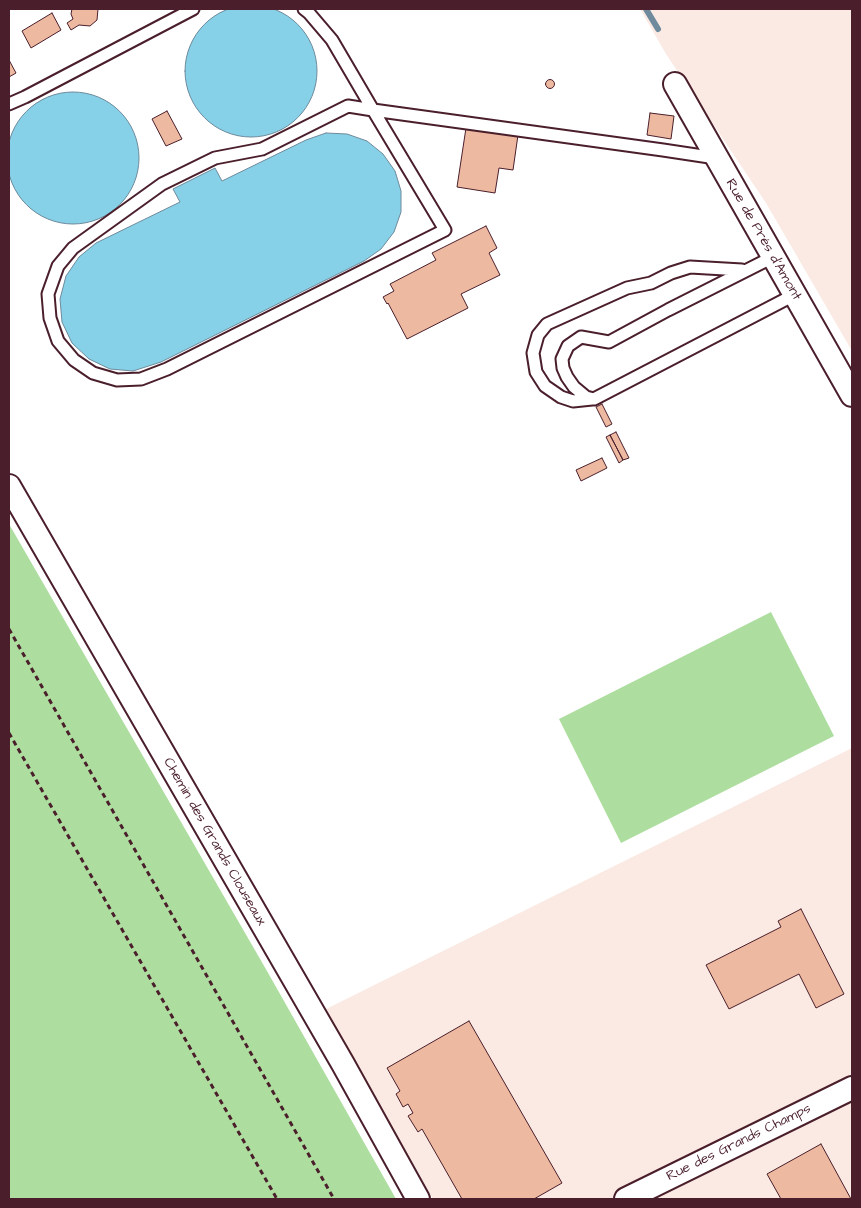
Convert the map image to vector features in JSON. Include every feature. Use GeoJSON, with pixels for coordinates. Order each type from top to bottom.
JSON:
{"type":"FeatureCollection","features":[{"type":"Feature","properties":{"kind":"street","name":"Rue de Prés d'Amont"},"geometry":{"type":"LineString","coordinates":[[675,84],[852,395]]}},
{"type":"Feature","properties":{"kind":"street","name":"Chemin des Grands Clouseaux"},"geometry":{"type":"LineString","coordinates":[[9,486],[343,1064],[418,1199]]}},
{"type":"Feature","properties":{"kind":"street","name":"Rue des Grands Champs"},"geometry":{"type":"LineString","coordinates":[[626,1199],[852,1088]]}},
{"type":"Feature","properties":{"kind":"lane"},"geometry":{"type":"LineString","coordinates":[[9,104],[193,9]]}},
{"type":"Feature","properties":{"kind":"lane"},"geometry":{"type":"LineString","coordinates":[[304,9],[310,13],[332,40],[373,110],[445,230],[168,369],[141,379],[117,380],[93,373],[74,360],[58,341],[50,318],[48,294],[58,266],[73,248],[162,184],[215,158],[262,150],[348,106],[373,110],[716,158]]}},
{"type":"Feature","properties":{"kind":"lane"},"geometry":{"type":"LineString","coordinates":[[9,113],[25,97]]}},
{"type":"Feature","properties":{"kind":"lane"},"geometry":{"type":"LineString","coordinates":[[594,399],[586,397],[567,378],[562,359],[568,346],[581,337],[610,342],[744,270],[773,257]]}},
{"type":"Feature","properties":{"kind":"lane"},"geometry":{"type":"LineString","coordinates":[[744,270],[690,267],[650,283],[627,288],[547,324],[538,335],[533,353],[536,372],[545,386],[561,397],[573,401],[594,399],[794,295]]}},
{"type":"Feature","properties":{"kind":"path"},"geometry":{"type":"LineString","coordinates":[[9,629],[334,1199]]}},
{"type":"Feature","properties":{"kind":"path"},"geometry":{"type":"LineString","coordinates":[[9,733],[277,1199]]}},
{"type":"Feature","properties":{"kind":"shaded area"},"geometry":{"type":"Polygon","coordinates":[[[640,9],[852,9],[852,351],[766,203],[666,54],[640,9]]]}},
{"type":"Feature","properties":{"kind":"shaded area"},"geometry":{"type":"Polygon","coordinates":[[[852,748],[852,1199],[433,1199],[326,1009],[852,748]]]}},
{"type":"Feature","properties":{"kind":"green space"},"geometry":{"type":"Polygon","coordinates":[[[9,524],[267,971],[396,1199],[9,1199],[9,524]]]}},
{"type":"Feature","properties":{"kind":"green space"},"geometry":{"type":"Polygon","coordinates":[[[771,612],[834,736],[621,843],[559,719],[771,612]]]}},
{"type":"Feature","properties":{"kind":"water"},"geometry":{"type":"Polygon","coordinates":[[[251,5],[264,6],[276,10],[298,24],[312,46],[316,58],[316,84],[312,96],[298,118],[276,132],[264,136],[251,137],[238,136],[226,132],[204,118],[190,96],[186,84],[185,71],[186,58],[190,46],[204,24],[226,10],[238,6],[251,5]]]}},
{"type":"Feature","properties":{"kind":"water"},"geometry":{"type":"Polygon","coordinates":[[[73,92],[86,93],[98,97],[120,111],[134,133],[138,145],[138,171],[134,183],[120,205],[98,219],[86,223],[73,224],[60,223],[48,219],[26,205],[12,183],[8,171],[7,158],[8,145],[12,133],[26,111],[48,97],[60,93],[73,92]]]}},
{"type":"Feature","properties":{"kind":"water"},"geometry":{"type":"Polygon","coordinates":[[[326,133],[347,134],[367,141],[383,154],[395,171],[401,191],[401,212],[394,232],[381,249],[364,261],[161,362],[133,371],[110,369],[89,359],[72,343],[62,322],[60,299],[66,276],[79,257],[96,243],[180,202],[173,189],[215,168],[222,181],[306,140],[326,133]]]}},
{"type":"Feature","properties":{"kind":"building"},"geometry":{"type":"Polygon","coordinates":[[[72,9],[98,9],[97,20],[90,26],[79,25],[71,30],[67,23],[73,19],[72,9]]]}},
{"type":"Feature","properties":{"kind":"building"},"geometry":{"type":"Polygon","coordinates":[[[52,13],[61,30],[31,48],[22,31],[52,13]]]}},
{"type":"Feature","properties":{"kind":"building"},"geometry":{"type":"Polygon","coordinates":[[[9,60],[16,73],[9,77],[9,60]]]}},
{"type":"Feature","properties":{"kind":"building"},"geometry":{"type":"Polygon","coordinates":[[[550,79],[555,84],[550,89],[545,84],[550,79]]]}},
{"type":"Feature","properties":{"kind":"building"},"geometry":{"type":"Polygon","coordinates":[[[167,111],[182,139],[166,146],[152,119],[167,111]]]}},
{"type":"Feature","properties":{"kind":"building"},"geometry":{"type":"Polygon","coordinates":[[[650,113],[674,116],[671,139],[647,135],[650,113]]]}},
{"type":"Feature","properties":{"kind":"building"},"geometry":{"type":"Polygon","coordinates":[[[466,128],[518,135],[513,170],[499,168],[495,193],[457,187],[466,128]]]}},
{"type":"Feature","properties":{"kind":"building"},"geometry":{"type":"Polygon","coordinates":[[[486,226],[497,248],[489,253],[500,275],[461,294],[468,308],[407,339],[383,297],[394,291],[390,284],[436,260],[432,253],[486,226]]]}},
{"type":"Feature","properties":{"kind":"building"},"geometry":{"type":"Polygon","coordinates":[[[602,404],[612,424],[606,427],[596,407],[602,404]]]}},
{"type":"Feature","properties":{"kind":"building"},"geometry":{"type":"Polygon","coordinates":[[[616,432],[629,458],[623,460],[610,435],[616,432]]]}},
{"type":"Feature","properties":{"kind":"building"},"geometry":{"type":"Polygon","coordinates":[[[610,435],[623,460],[619,463],[606,437],[610,435]]]}},
{"type":"Feature","properties":{"kind":"building"},"geometry":{"type":"Polygon","coordinates":[[[602,458],[607,468],[581,481],[576,470],[602,458]]]}},
{"type":"Feature","properties":{"kind":"building"},"geometry":{"type":"Polygon","coordinates":[[[801,909],[844,994],[816,1008],[799,974],[729,1009],[706,965],[781,927],[778,921],[801,909]]]}},
{"type":"Feature","properties":{"kind":"building"},"geometry":{"type":"Polygon","coordinates":[[[469,1021],[562,1183],[534,1199],[462,1199],[422,1129],[418,1132],[408,1116],[413,1113],[408,1104],[403,1107],[396,1094],[400,1091],[387,1068],[469,1021]]]}},
{"type":"Feature","properties":{"kind":"building"},"geometry":{"type":"Polygon","coordinates":[[[821,1144],[851,1199],[781,1199],[767,1174],[821,1144]]]}},
{"type":"Feature","properties":{"kind":"waterway"},"geometry":{"type":"LineString","coordinates":[[646,9],[658,29]]}}]}
